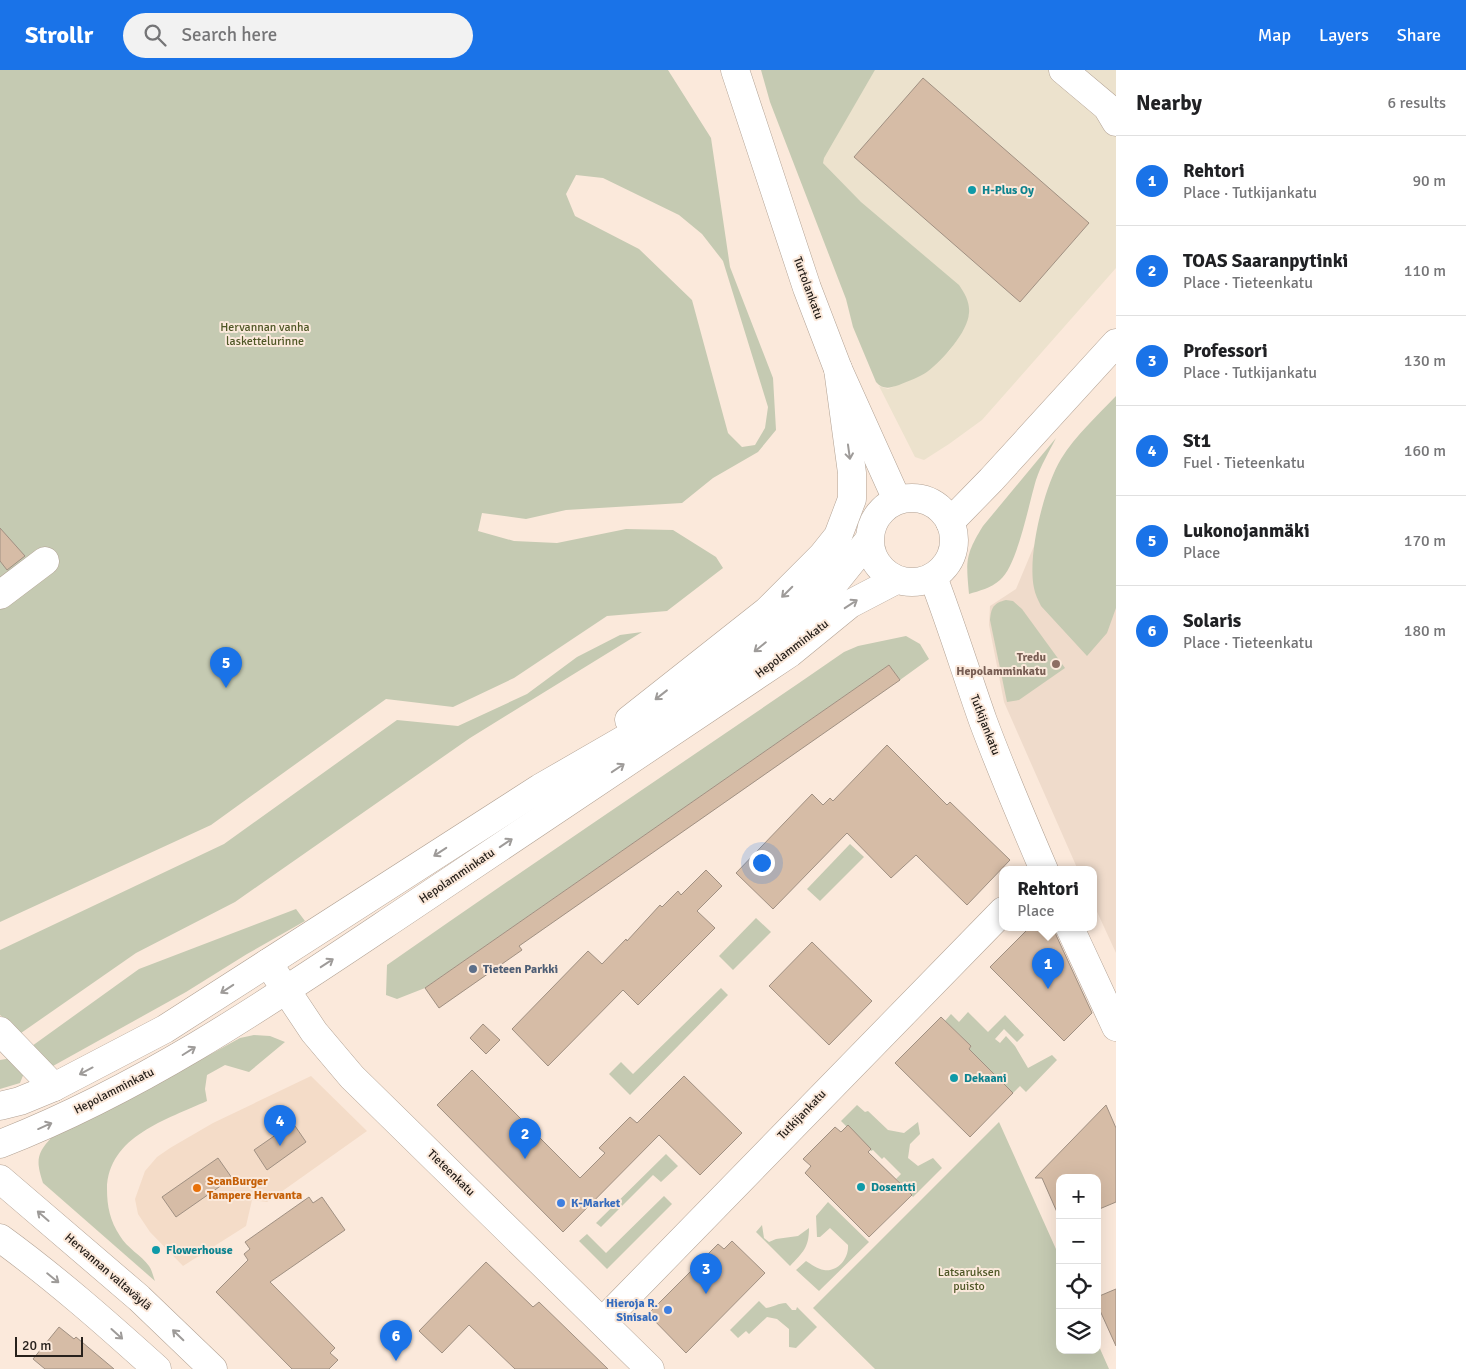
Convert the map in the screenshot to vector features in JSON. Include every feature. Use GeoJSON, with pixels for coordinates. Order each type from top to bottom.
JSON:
{"type":"FeatureCollection","features":[{"type":"Feature","properties":{"kind":"main road","name":"Turtolankatu"},"geometry":{"type":"LineString","coordinates":[[735,70],[807,288],[838,369],[897,500]]}},
{"type":"Feature","properties":{"kind":"main road"},"geometry":{"type":"LineString","coordinates":[[1063,70],[1107,107],[1116,122]]}},
{"type":"Feature","properties":{"kind":"main road"},"geometry":{"type":"LineString","coordinates":[[950,522],[992,480],[1116,343]]}},
{"type":"Feature","properties":{"kind":"main road"},"geometry":{"type":"LineString","coordinates":[[540,788],[552,776],[639,712],[767,611],[822,556],[838,536],[852,499],[852,473],[838,369]]}},
{"type":"Feature","properties":{"kind":"main road"},"geometry":{"type":"LineString","coordinates":[[909,498],[922,499],[933,504],[943,512],[950,522],[954,534],[954,547],[950,559],[943,569],[933,577],[915,582],[896,580],[885,573],[871,553],[869,540],[871,528],[877,516],[897,500],[909,498]]}},
{"type":"Feature","properties":{"kind":"main road","name":"Hepolamminkatu"},"geometry":{"type":"LineString","coordinates":[[0,1106],[20,1101],[54,1087],[165,1029],[540,788],[670,713],[760,648],[836,581],[869,540]]}},
{"type":"Feature","properties":{"kind":"main road"},"geometry":{"type":"LineString","coordinates":[[0,595],[45,561]]}},
{"type":"Feature","properties":{"kind":"main road","name":"Tutkijankatu"},"geometry":{"type":"LineString","coordinates":[[933,577],[990,740],[1042,866]]}},
{"type":"Feature","properties":{"kind":"main road","name":"Hepolamminkatu"},"geometry":{"type":"LineString","coordinates":[[0,1144],[45,1126],[109,1096],[180,1056],[286,990],[790,653],[850,604],[896,580]]}},
{"type":"Feature","properties":{"kind":"main road","name":"Tutkijankatu"},"geometry":{"type":"LineString","coordinates":[[603,1321],[999,915]]}},
{"type":"Feature","properties":{"kind":"main road"},"geometry":{"type":"LineString","coordinates":[[1071,931],[1116,1027]]}},
{"type":"Feature","properties":{"kind":"main road","name":"Tieteenkatu"},"geometry":{"type":"LineString","coordinates":[[268,963],[314,1032],[352,1077],[650,1369]]}},
{"type":"Feature","properties":{"kind":"main road"},"geometry":{"type":"LineString","coordinates":[[0,1031],[54,1087]]}},
{"type":"Feature","properties":{"kind":"main road","name":"Hervannan valtaväylä"},"geometry":{"type":"LineString","coordinates":[[0,1179],[139,1298],[213,1369]]}},
{"type":"Feature","properties":{"kind":"main road"},"geometry":{"type":"LineString","coordinates":[[0,1238],[31,1260],[81,1301],[157,1369]]}},
{"type":"Feature","properties":{"kind":"shaded area"},"geometry":{"type":"Polygon","coordinates":[[[875,70],[1116,70],[1116,268],[982,420],[924,460],[915,457],[879,386],[888,389],[927,372],[950,350],[964,329],[969,314],[823,163],[823,158],[875,70]]]}},
{"type":"Feature","properties":{"kind":"shaded area","name":"Tredu Hepolamminkatu"},"geometry":{"type":"Polygon","coordinates":[[[1116,425],[1116,953],[1097,912],[1097,866],[1076,866],[1004,702],[989,625],[990,606],[1016,589],[1057,491],[1116,425]]]}},
{"type":"Feature","properties":{"kind":"shaded area"},"geometry":{"type":"Polygon","coordinates":[[[311,1076],[367,1131],[267,1202],[252,1200],[246,1226],[183,1266],[150,1232],[138,1214],[135,1199],[145,1171],[157,1157],[213,1123],[311,1076]]]}},
{"type":"Feature","properties":{"kind":"green space","name":"Hervannan vanha laskettelurinne"},"geometry":{"type":"Polygon","coordinates":[[[0,70],[668,70],[711,138],[730,267],[773,378],[776,430],[758,452],[713,478],[682,503],[566,510],[526,519],[482,513],[478,531],[514,541],[557,543],[626,529],[673,530],[716,557],[723,568],[667,611],[607,616],[514,678],[453,707],[386,699],[211,825],[0,922],[0,70]],[[576,175],[566,194],[575,216],[639,249],[692,300],[728,433],[742,447],[755,445],[765,428],[768,407],[723,261],[702,234],[679,215],[603,178],[576,175]]]}},
{"type":"Feature","properties":{"kind":"green space"},"geometry":{"type":"Polygon","coordinates":[[[761,70],[875,70],[824,158],[823,163],[861,202],[959,285],[967,298],[969,313],[964,329],[940,361],[921,376],[890,387],[881,386],[876,382],[853,327],[846,299],[770,102],[761,70]]]}},
{"type":"Feature","properties":{"kind":"green space"},"geometry":{"type":"Polygon","coordinates":[[[1116,396],[1116,608],[1107,633],[1087,656],[1041,606],[1034,588],[1032,574],[1033,558],[1038,522],[1043,504],[1061,459],[1073,442],[1116,396]]]}},
{"type":"Feature","properties":{"kind":"green space"},"geometry":{"type":"Polygon","coordinates":[[[1056,438],[1038,474],[1022,534],[1006,573],[993,585],[969,594],[967,566],[970,552],[977,536],[983,526],[1056,438]]]}},
{"type":"Feature","properties":{"kind":"green space"},"geometry":{"type":"Polygon","coordinates":[[[1006,600],[1013,601],[1022,609],[1065,668],[1019,700],[1007,702],[990,620],[994,606],[1006,600]]]}},
{"type":"Feature","properties":{"kind":"green space"},"geometry":{"type":"Polygon","coordinates":[[[642,632],[470,738],[235,902],[136,953],[21,1033],[0,1015],[0,950],[224,844],[397,720],[458,726],[527,694],[577,657],[620,635],[642,632]]]}},
{"type":"Feature","properties":{"kind":"green space"},"geometry":{"type":"Polygon","coordinates":[[[906,636],[920,644],[929,659],[900,680],[889,665],[425,988],[397,999],[386,995],[387,965],[444,925],[844,652],[858,646],[906,636]]]}},
{"type":"Feature","properties":{"kind":"green space"},"geometry":{"type":"Polygon","coordinates":[[[850,844],[864,857],[820,901],[807,889],[850,844]]]}},
{"type":"Feature","properties":{"kind":"green space"},"geometry":{"type":"Polygon","coordinates":[[[296,909],[305,921],[186,992],[53,1066],[38,1061],[32,1046],[139,969],[296,909]]]}},
{"type":"Feature","properties":{"kind":"green space"},"geometry":{"type":"Polygon","coordinates":[[[756,918],[771,932],[733,970],[719,956],[756,918]]]}},
{"type":"Feature","properties":{"kind":"green space"},"geometry":{"type":"Polygon","coordinates":[[[721,988],[728,995],[630,1095],[609,1074],[621,1062],[633,1074],[721,988]]]}},
{"type":"Feature","properties":{"kind":"green space"},"geometry":{"type":"Polygon","coordinates":[[[968,1012],[988,1032],[1005,1015],[1024,1035],[1017,1042],[1004,1029],[995,1039],[1000,1043],[1006,1036],[1015,1046],[1028,1068],[1052,1055],[1057,1060],[1026,1092],[1020,1086],[1013,1093],[969,1049],[971,1046],[945,1021],[951,1014],[959,1022],[968,1012]]]}},
{"type":"Feature","properties":{"kind":"green space"},"geometry":{"type":"Polygon","coordinates":[[[254,1035],[270,1036],[285,1042],[249,1072],[225,1065],[207,1075],[205,1089],[207,1101],[158,1123],[143,1132],[118,1155],[110,1171],[107,1195],[108,1207],[114,1225],[123,1240],[149,1266],[155,1281],[43,1183],[39,1169],[40,1153],[52,1137],[240,1038],[254,1035]]]}},
{"type":"Feature","properties":{"kind":"green space"},"geometry":{"type":"Polygon","coordinates":[[[12,1058],[24,1073],[20,1083],[0,1089],[0,1060],[12,1058]]]}},
{"type":"Feature","properties":{"kind":"green space"},"geometry":{"type":"Polygon","coordinates":[[[857,1105],[865,1112],[868,1111],[888,1130],[904,1133],[918,1122],[920,1134],[910,1144],[908,1158],[918,1166],[933,1158],[942,1168],[913,1197],[896,1179],[901,1174],[884,1157],[882,1159],[873,1150],[871,1151],[841,1121],[857,1105]]]}},
{"type":"Feature","properties":{"kind":"green space","name":"Latsaruksen puisto"},"geometry":{"type":"Polygon","coordinates":[[[999,1122],[1056,1249],[1056,1354],[1101,1354],[1101,1351],[1109,1369],[875,1369],[813,1308],[999,1122]]]}},
{"type":"Feature","properties":{"kind":"green space"},"geometry":{"type":"Polygon","coordinates":[[[666,1154],[678,1166],[661,1182],[653,1175],[601,1227],[596,1223],[666,1154]]]}},
{"type":"Feature","properties":{"kind":"green space"},"geometry":{"type":"Polygon","coordinates":[[[664,1196],[672,1204],[607,1269],[579,1241],[587,1234],[606,1253],[664,1196]]]}},
{"type":"Feature","properties":{"kind":"green space"},"geometry":{"type":"Polygon","coordinates":[[[828,1202],[869,1242],[819,1291],[796,1270],[806,1261],[819,1269],[834,1269],[842,1263],[847,1255],[848,1245],[830,1228],[820,1237],[817,1237],[816,1216],[828,1202]]]}},
{"type":"Feature","properties":{"kind":"green space"},"geometry":{"type":"Polygon","coordinates":[[[762,1225],[764,1238],[769,1242],[776,1239],[798,1236],[809,1228],[808,1240],[804,1249],[790,1266],[756,1232],[762,1225]]]}},
{"type":"Feature","properties":{"kind":"green space"},"geometry":{"type":"Polygon","coordinates":[[[759,1301],[766,1308],[786,1303],[792,1310],[796,1310],[797,1307],[817,1327],[796,1348],[789,1347],[789,1329],[777,1319],[767,1317],[749,1334],[746,1331],[738,1338],[730,1330],[759,1301]]]}},
{"type":"Feature","properties":{"kind":"building","name":"H-Plus Oy"},"geometry":{"type":"Polygon","coordinates":[[[923,78],[1089,223],[1020,302],[854,157],[923,78]]]}},
{"type":"Feature","properties":{"kind":"building"},"geometry":{"type":"Polygon","coordinates":[[[0,528],[25,556],[7,570],[0,561],[0,528]]]}},
{"type":"Feature","properties":{"kind":"building"},"geometry":{"type":"Polygon","coordinates":[[[889,665],[900,680],[519,946],[522,950],[439,1008],[425,988],[889,665]]]}},
{"type":"Feature","properties":{"kind":"building"},"geometry":{"type":"Polygon","coordinates":[[[887,745],[947,805],[950,802],[1010,860],[1004,866],[999,866],[999,872],[967,905],[916,855],[891,878],[847,833],[773,909],[736,873],[812,794],[823,805],[830,798],[833,801],[887,745]]]}},
{"type":"Feature","properties":{"kind":"building"},"geometry":{"type":"Polygon","coordinates":[[[706,870],[722,886],[697,911],[715,928],[638,1005],[623,990],[548,1066],[512,1029],[588,951],[602,964],[626,939],[627,941],[660,905],[662,907],[678,891],[681,895],[706,870]]]}},
{"type":"Feature","properties":{"kind":"building"},"geometry":{"type":"Polygon","coordinates":[[[1026,931],[1055,931],[1092,1013],[1064,1041],[990,967],[1026,931]]]}},
{"type":"Feature","properties":{"kind":"building"},"geometry":{"type":"Polygon","coordinates":[[[812,942],[872,1001],[829,1045],[769,986],[812,942]]]}},
{"type":"Feature","properties":{"kind":"building","name":"Dekaani"},"geometry":{"type":"Polygon","coordinates":[[[941,1017],[971,1046],[969,1049],[1013,1093],[970,1137],[895,1063],[941,1017]]]}},
{"type":"Feature","properties":{"kind":"building"},"geometry":{"type":"Polygon","coordinates":[[[483,1024],[500,1040],[486,1054],[470,1038],[483,1024]]]}},
{"type":"Feature","properties":{"kind":"building"},"geometry":{"type":"Polygon","coordinates":[[[472,1070],[580,1178],[605,1153],[599,1148],[630,1117],[637,1123],[684,1076],[742,1133],[700,1175],[659,1135],[563,1232],[437,1105],[472,1070]]]}},
{"type":"Feature","properties":{"kind":"building"},"geometry":{"type":"Polygon","coordinates":[[[1106,1105],[1116,1128],[1116,1202],[1101,1208],[1101,1174],[1056,1174],[1056,1210],[1042,1178],[1035,1178],[1106,1105]]]}},
{"type":"Feature","properties":{"kind":"building"},"geometry":{"type":"Polygon","coordinates":[[[293,1123],[306,1142],[267,1170],[254,1150],[293,1123]]]}},
{"type":"Feature","properties":{"kind":"building","name":"Dosentti"},"geometry":{"type":"Polygon","coordinates":[[[848,1125],[871,1149],[868,1152],[912,1195],[869,1237],[805,1173],[811,1166],[803,1159],[835,1127],[841,1132],[848,1125]]]}},
{"type":"Feature","properties":{"kind":"building","name":"ScanBurger Tampere Hervanta"},"geometry":{"type":"Polygon","coordinates":[[[218,1158],[232,1178],[176,1217],[162,1197],[218,1158]]]}},
{"type":"Feature","properties":{"kind":"building"},"geometry":{"type":"Polygon","coordinates":[[[309,1197],[313,1203],[322,1197],[345,1230],[270,1282],[335,1348],[330,1353],[338,1360],[329,1369],[292,1369],[216,1292],[248,1260],[244,1254],[250,1249],[245,1242],[309,1197]]]}},
{"type":"Feature","properties":{"kind":"building"},"geometry":{"type":"Polygon","coordinates":[[[732,1241],[765,1273],[686,1353],[648,1314],[718,1244],[724,1249],[732,1241]]]}},
{"type":"Feature","properties":{"kind":"building"},"geometry":{"type":"Polygon","coordinates":[[[486,1262],[533,1307],[539,1302],[608,1369],[515,1369],[469,1325],[442,1353],[419,1331],[486,1262]]]}},
{"type":"Feature","properties":{"kind":"building"},"geometry":{"type":"Polygon","coordinates":[[[1116,1289],[1116,1346],[1101,1313],[1101,1295],[1116,1289]]]}},
{"type":"Feature","properties":{"kind":"building"},"geometry":{"type":"Polygon","coordinates":[[[59,1327],[74,1339],[76,1337],[114,1369],[45,1369],[33,1359],[59,1327]]]}},
{"type":"Feature","properties":{"kind":"place","name":"H-Plus Oy"},"geometry":{"type":"Point","coordinates":[972,190]}},
{"type":"Feature","properties":{"kind":"place","name":"Tredu Hepolamminkatu"},"geometry":{"type":"Point","coordinates":[1056,664]}},
{"type":"Feature","properties":{"kind":"place","name":"Lukonojanmäki"},"geometry":{"type":"Point","coordinates":[226,688]}},
{"type":"Feature","properties":{"kind":"place","name":"Tieteen Parkki"},"geometry":{"type":"Point","coordinates":[473,969]}},
{"type":"Feature","properties":{"kind":"place","name":"Rehtori"},"geometry":{"type":"Point","coordinates":[1048,989]}},
{"type":"Feature","properties":{"kind":"place","name":"Dekaani"},"geometry":{"type":"Point","coordinates":[954,1078]}},
{"type":"Feature","properties":{"kind":"place","name":"St1"},"geometry":{"type":"Point","coordinates":[280,1146]}},
{"type":"Feature","properties":{"kind":"place","name":"TOAS Saaranpytinki"},"geometry":{"type":"Point","coordinates":[525,1159]}},
{"type":"Feature","properties":{"kind":"place","name":"Dosentti"},"geometry":{"type":"Point","coordinates":[861,1187]}},
{"type":"Feature","properties":{"kind":"place","name":"ScanBurger Tampere Hervanta"},"geometry":{"type":"Point","coordinates":[197,1188]}},
{"type":"Feature","properties":{"kind":"place","name":"K-Market"},"geometry":{"type":"Point","coordinates":[561,1203]}},
{"type":"Feature","properties":{"kind":"place","name":"Flowerhouse"},"geometry":{"type":"Point","coordinates":[156,1250]}},
{"type":"Feature","properties":{"kind":"place","name":"Professori"},"geometry":{"type":"Point","coordinates":[706,1294]}},
{"type":"Feature","properties":{"kind":"place","name":"Hieroja R. Sinisalo"},"geometry":{"type":"Point","coordinates":[668,1310]}},
{"type":"Feature","properties":{"kind":"place","name":"Solaris"},"geometry":{"type":"Point","coordinates":[396,1361]}}]}
